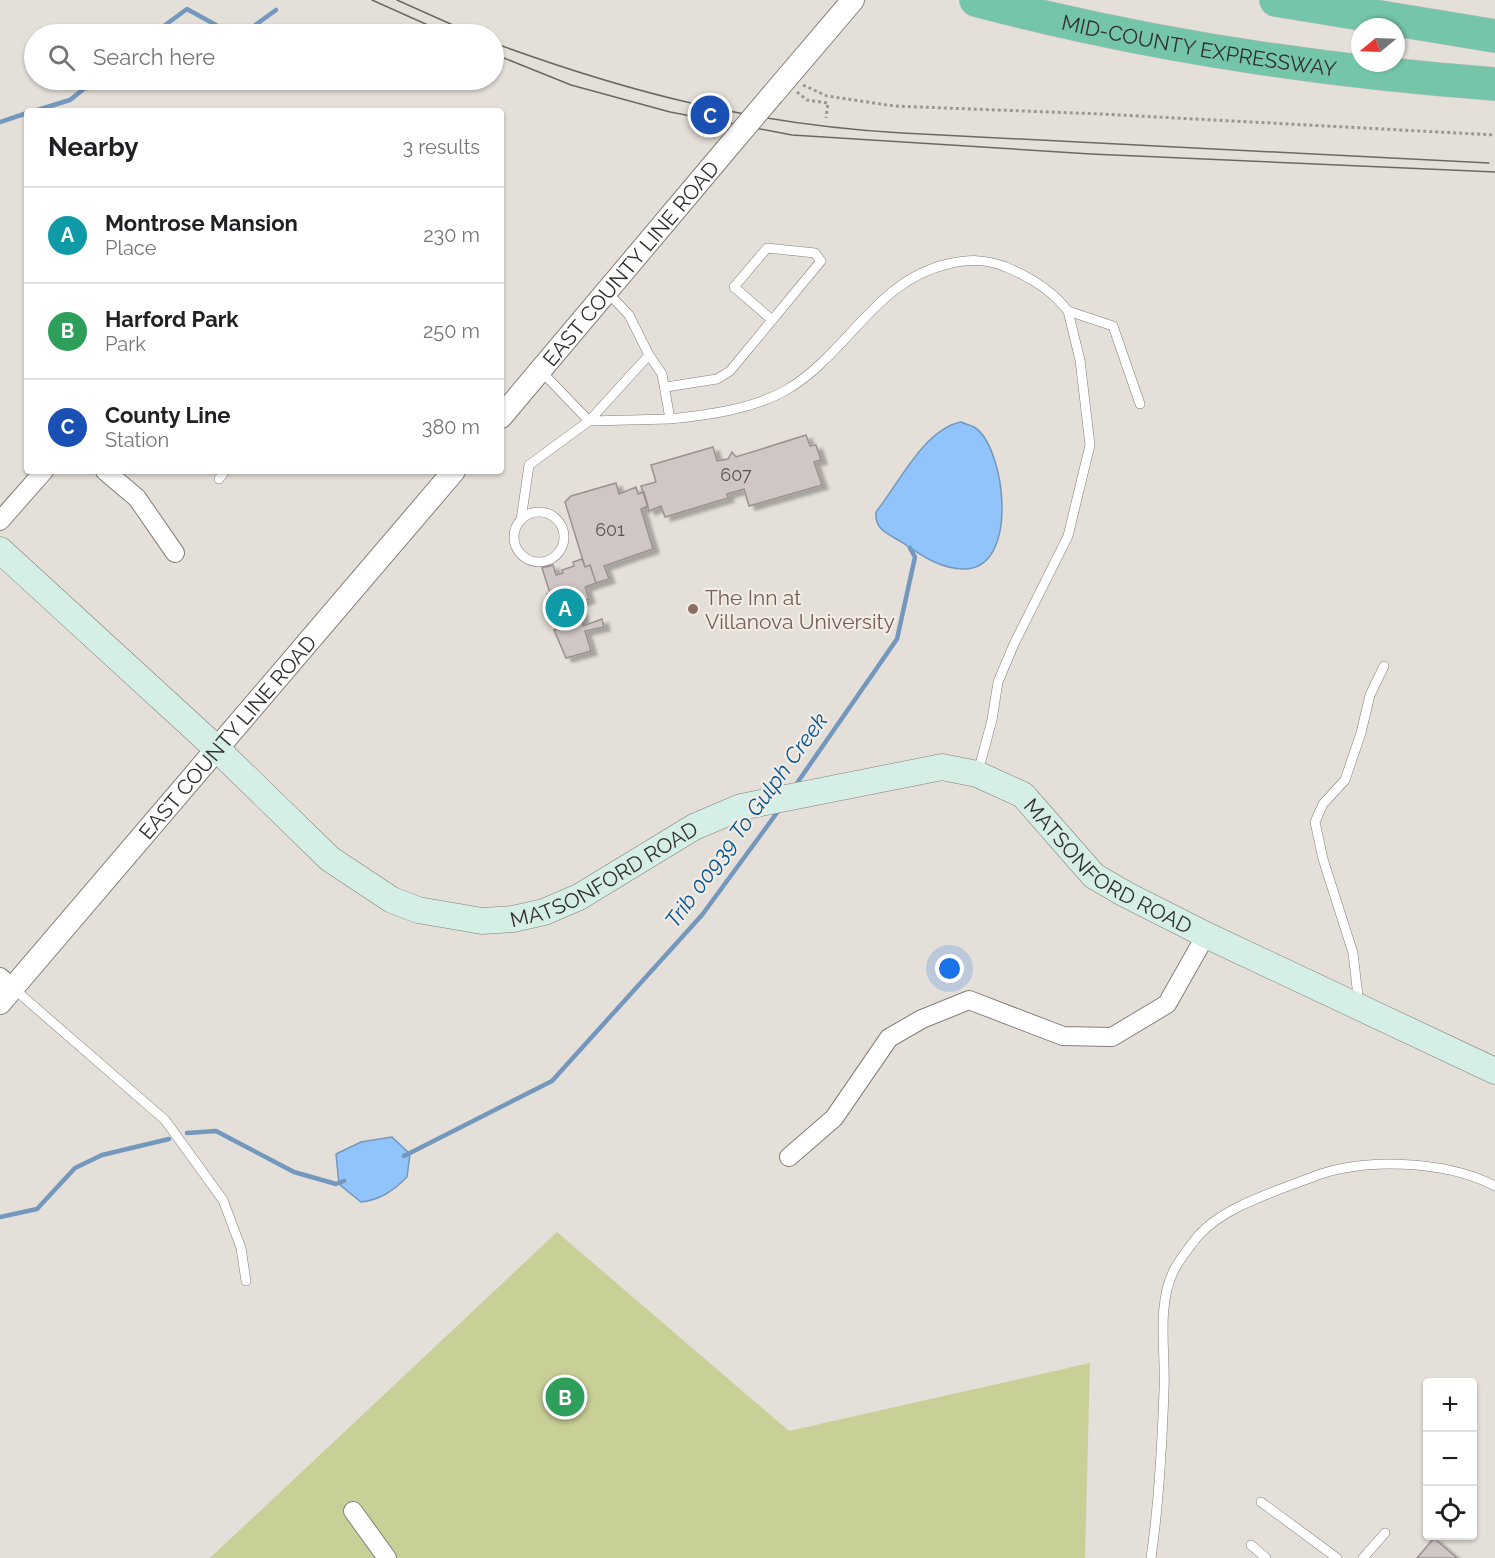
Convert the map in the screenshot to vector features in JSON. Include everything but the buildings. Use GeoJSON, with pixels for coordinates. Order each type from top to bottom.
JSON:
{"type":"FeatureCollection","features":[{"type":"Feature","properties":{"kind":"highway","name":"MID-COUNTY EXPRESSWAY"},"geometry":{"type":"LineString","coordinates":[[976,0],[1094,28],[1231,53],[1403,77],[1495,84]]}},
{"type":"Feature","properties":{"kind":"highway"},"geometry":{"type":"LineString","coordinates":[[1276,0],[1495,36]]}},
{"type":"Feature","properties":{"kind":"main road","name":"MATSONFORD ROAD"},"geometry":{"type":"LineString","coordinates":[[0,550],[216,748],[330,859],[363,883],[392,900],[418,910],[482,921],[513,919],[544,912],[579,897],[694,827],[741,807],[942,767],[977,774],[1023,795],[1094,876],[1206,935],[1495,1071]]}},
{"type":"Feature","properties":{"kind":"street","name":"EAST COUNTY LINE ROAD"},"geometry":{"type":"LineString","coordinates":[[504,414],[848,5]]}},
{"type":"Feature","properties":{"kind":"street"},"geometry":{"type":"LineString","coordinates":[[0,521],[41,474]]}},
{"type":"Feature","properties":{"kind":"street"},"geometry":{"type":"LineString","coordinates":[[109,474],[137,498],[175,553]]}},
{"type":"Feature","properties":{"kind":"street","name":"EAST COUNTY LINE ROAD"},"geometry":{"type":"LineString","coordinates":[[4,989],[216,748],[451,474]]}},
{"type":"Feature","properties":{"kind":"street"},"geometry":{"type":"LineString","coordinates":[[789,1157],[834,1118],[889,1038],[922,1019],[969,1000],[1063,1036],[1112,1037],[1167,1004],[1206,935]]}},
{"type":"Feature","properties":{"kind":"street"},"geometry":{"type":"LineString","coordinates":[[353,1511],[387,1558]]}},
{"type":"Feature","properties":{"kind":"lane"},"geometry":{"type":"LineString","coordinates":[[666,387],[717,379],[730,370],[772,320],[820,261],[815,253],[767,248],[734,287],[772,320]]}},
{"type":"Feature","properties":{"kind":"lane"},"geometry":{"type":"LineString","coordinates":[[541,371],[589,421],[706,416],[750,404],[788,389],[828,357],[893,290],[939,266],[969,260],[990,261],[1035,280],[1068,311],[1113,326],[1140,404]]}},
{"type":"Feature","properties":{"kind":"lane"},"geometry":{"type":"LineString","coordinates":[[607,292],[629,315],[649,355],[662,374],[670,419]]}},
{"type":"Feature","properties":{"kind":"lane"},"geometry":{"type":"LineString","coordinates":[[977,774],[992,720],[998,682],[1014,644],[1068,537],[1090,445],[1080,360],[1068,311]]}},
{"type":"Feature","properties":{"kind":"lane"},"geometry":{"type":"LineString","coordinates":[[521,520],[534,512],[542,512],[556,519],[561,525],[564,540],[557,554],[550,559],[535,562],[522,555],[514,541],[516,526],[521,520],[529,465],[589,421],[649,355]]}},
{"type":"Feature","properties":{"kind":"lane"},"geometry":{"type":"LineString","coordinates":[[1359,1007],[1353,953],[1323,859],[1316,822],[1323,804],[1345,780],[1361,733],[1370,695],[1384,666]]}},
{"type":"Feature","properties":{"kind":"lane"},"geometry":{"type":"LineString","coordinates":[[4,989],[165,1120],[223,1200],[241,1248],[246,1281]]}},
{"type":"Feature","properties":{"kind":"lane"},"geometry":{"type":"LineString","coordinates":[[1151,1558],[1156,1521],[1164,1389],[1164,1310],[1174,1270],[1199,1235],[1238,1207],[1327,1171],[1401,1163],[1475,1176],[1495,1186]]}},
{"type":"Feature","properties":{"kind":"lane"},"geometry":{"type":"LineString","coordinates":[[1261,1502],[1337,1558]]}},
{"type":"Feature","properties":{"kind":"lane"},"geometry":{"type":"LineString","coordinates":[[1363,1558],[1385,1533]]}},
{"type":"Feature","properties":{"kind":"lane"},"geometry":{"type":"LineString","coordinates":[[1251,1545],[1266,1558]]}},
{"type":"Feature","properties":{"kind":"path"},"geometry":{"type":"LineString","coordinates":[[782,84],[807,100],[828,103],[826,118]]}},
{"type":"Feature","properties":{"kind":"path"},"geometry":{"type":"LineString","coordinates":[[782,84],[827,96],[894,106],[1090,113],[1495,135]]}},
{"type":"Feature","properties":{"kind":"green space"},"geometry":{"type":"Polygon","coordinates":[[[557,1232],[789,1431],[1090,1363],[1085,1558],[210,1558],[557,1232]]]}},
{"type":"Feature","properties":{"kind":"water"},"geometry":{"type":"Polygon","coordinates":[[[961,422],[974,427],[985,438],[994,457],[1002,505],[1000,529],[994,549],[982,564],[964,569],[947,567],[924,556],[884,531],[876,518],[876,512],[924,446],[935,435],[961,422]]]}},
{"type":"Feature","properties":{"kind":"water"},"geometry":{"type":"Polygon","coordinates":[[[392,1137],[410,1154],[407,1177],[386,1194],[361,1202],[339,1184],[336,1154],[361,1142],[392,1137]]]}},
{"type":"Feature","properties":{"kind":"waterway"},"geometry":{"type":"LineString","coordinates":[[167,24],[187,9],[214,24]]}},
{"type":"Feature","properties":{"kind":"waterway"},"geometry":{"type":"LineString","coordinates":[[257,24],[276,10]]}},
{"type":"Feature","properties":{"kind":"waterway"},"geometry":{"type":"LineString","coordinates":[[44,108],[70,100],[82,90]]}},
{"type":"Feature","properties":{"kind":"waterway"},"geometry":{"type":"LineString","coordinates":[[0,122],[24,114]]}},
{"type":"Feature","properties":{"kind":"waterway","name":"Trib 00939 To Gulph Creek"},"geometry":{"type":"LineString","coordinates":[[795,786],[897,639],[915,557],[910,548]]}},
{"type":"Feature","properties":{"kind":"waterway","name":"Trib 00939 To Gulph Creek"},"geometry":{"type":"LineString","coordinates":[[404,1156],[552,1081],[702,915],[779,810]]}},
{"type":"Feature","properties":{"kind":"waterway","name":"Trib 00939 To Gulph Creek"},"geometry":{"type":"LineString","coordinates":[[187,1133],[216,1131],[294,1172],[336,1184],[344,1181]]}},
{"type":"Feature","properties":{"kind":"waterway","name":"Trib 00939 To Gulph Creek"},"geometry":{"type":"LineString","coordinates":[[0,1217],[37,1209],[75,1168],[102,1155],[169,1139]]}},
{"type":"Feature","properties":{"kind":"tram line"},"geometry":{"type":"LineString","coordinates":[[372,0],[426,24]]}},
{"type":"Feature","properties":{"kind":"tram line"},"geometry":{"type":"LineString","coordinates":[[397,0],[451,24]]}},
{"type":"Feature","properties":{"kind":"tram line"},"geometry":{"type":"LineString","coordinates":[[504,47],[595,77],[694,104],[744,114],[847,129],[1489,163]]}},
{"type":"Feature","properties":{"kind":"tram line"},"geometry":{"type":"LineString","coordinates":[[504,58],[571,85],[670,112],[792,135],[1091,154],[1495,172]]}},
{"type":"Feature","properties":{"kind":"place","name":"County Line"},"geometry":{"type":"Point","coordinates":[710,115]}},
{"type":"Feature","properties":{"kind":"place","name":"Montrose Mansion"},"geometry":{"type":"Point","coordinates":[565,608]}},
{"type":"Feature","properties":{"kind":"place","name":"The Inn at Villanova University"},"geometry":{"type":"Point","coordinates":[693,609]}},
{"type":"Feature","properties":{"kind":"place","name":"Harford Park"},"geometry":{"type":"Point","coordinates":[565,1397]}}]}
